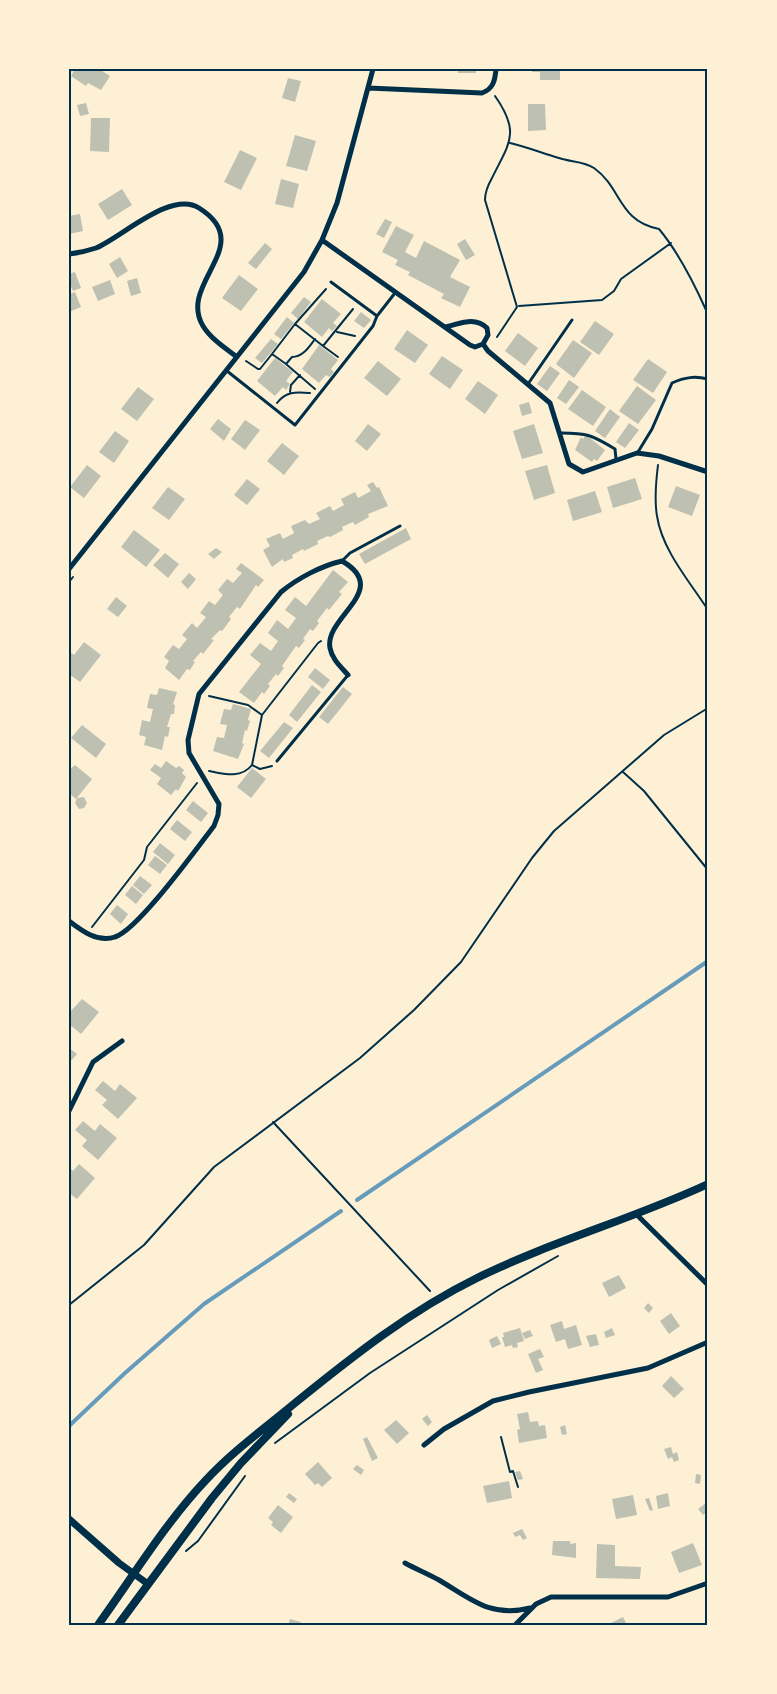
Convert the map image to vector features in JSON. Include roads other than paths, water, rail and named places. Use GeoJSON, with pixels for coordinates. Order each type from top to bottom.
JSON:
{"type":"FeatureCollection","features":[{"type":"Feature","properties":{"kind":"main road"},"geometry":{"type":"LineString","coordinates":[[98,1625],[205,1481],[232,1454],[392,1328],[437,1299],[509,1263],[708,1184]]}},
{"type":"Feature","properties":{"kind":"main road"},"geometry":{"type":"LineString","coordinates":[[118,1625],[219,1489],[315,1387]]}},
{"type":"Feature","properties":{"kind":"street"},"geometry":{"type":"LineString","coordinates":[[69,569],[304,272],[322,240],[337,203],[373,69]]}},
{"type":"Feature","properties":{"kind":"street"},"geometry":{"type":"LineString","coordinates":[[368,88],[478,93],[489,90],[495,80],[496,69]]}},
{"type":"Feature","properties":{"kind":"street"},"geometry":{"type":"LineString","coordinates":[[69,254],[97,248],[170,206],[187,203],[198,207],[215,220],[221,232],[221,244],[218,259],[197,301],[198,314],[202,325],[211,337],[237,357]]}},
{"type":"Feature","properties":{"kind":"street"},"geometry":{"type":"LineString","coordinates":[[322,240],[470,345],[476,347],[483,344],[488,335],[487,328],[474,320],[445,327]]}},
{"type":"Feature","properties":{"kind":"street"},"geometry":{"type":"LineString","coordinates":[[483,344],[488,351],[550,403],[569,464],[575,469],[583,472],[638,453],[660,456],[708,472]]}},
{"type":"Feature","properties":{"kind":"street"},"geometry":{"type":"LineString","coordinates":[[69,921],[87,934],[100,938],[115,938],[129,928],[154,902],[214,826],[219,804],[189,753],[188,740],[199,694],[281,592],[290,584],[330,563],[342,561],[350,565],[356,573],[359,580],[359,593],[358,598],[335,627],[330,640],[333,659],[348,675]]}},
{"type":"Feature","properties":{"kind":"street"},"geometry":{"type":"LineString","coordinates":[[69,1111],[93,1062],[122,1041]]}},
{"type":"Feature","properties":{"kind":"street"},"geometry":{"type":"LineString","coordinates":[[636,1214],[708,1285]]}},
{"type":"Feature","properties":{"kind":"street"},"geometry":{"type":"LineString","coordinates":[[424,1445],[444,1429],[493,1401],[547,1388],[634,1372],[658,1365],[708,1342]]}},
{"type":"Feature","properties":{"kind":"street"},"geometry":{"type":"LineString","coordinates":[[69,1519],[148,1584]]}},
{"type":"Feature","properties":{"kind":"street"},"geometry":{"type":"LineString","coordinates":[[405,1563],[439,1580],[483,1607],[509,1611],[531,1608]]}},
{"type":"Feature","properties":{"kind":"street"},"geometry":{"type":"LineString","coordinates":[[515,1625],[531,1608],[545,1599],[560,1596],[668,1597],[708,1583]]}},
{"type":"Feature","properties":{"kind":"lane"},"geometry":{"type":"LineString","coordinates":[[331,282],[377,316]]}},
{"type":"Feature","properties":{"kind":"lane"},"geometry":{"type":"LineString","coordinates":[[227,371],[295,425],[364,338],[395,292]]}},
{"type":"Feature","properties":{"kind":"lane"},"geometry":{"type":"LineString","coordinates":[[528,384],[573,320]]}},
{"type":"Feature","properties":{"kind":"lane"},"geometry":{"type":"LineString","coordinates":[[638,453],[652,429],[672,383],[682,378],[698,376],[708,379]]}},
{"type":"Feature","properties":{"kind":"lane"},"geometry":{"type":"LineString","coordinates":[[559,433],[582,433],[593,436],[615,449],[616,461]]}},
{"type":"Feature","properties":{"kind":"lane"},"geometry":{"type":"LineString","coordinates":[[342,561],[350,553],[400,526]]}},
{"type":"Feature","properties":{"kind":"lane"},"geometry":{"type":"LineString","coordinates":[[277,762],[348,675]]}},
{"type":"Feature","properties":{"kind":"waterway"},"geometry":{"type":"LineString","coordinates":[[357,1200],[708,961]]}},
{"type":"Feature","properties":{"kind":"waterway"},"geometry":{"type":"LineString","coordinates":[[69,1426],[204,1304],[341,1211]]}}]}
